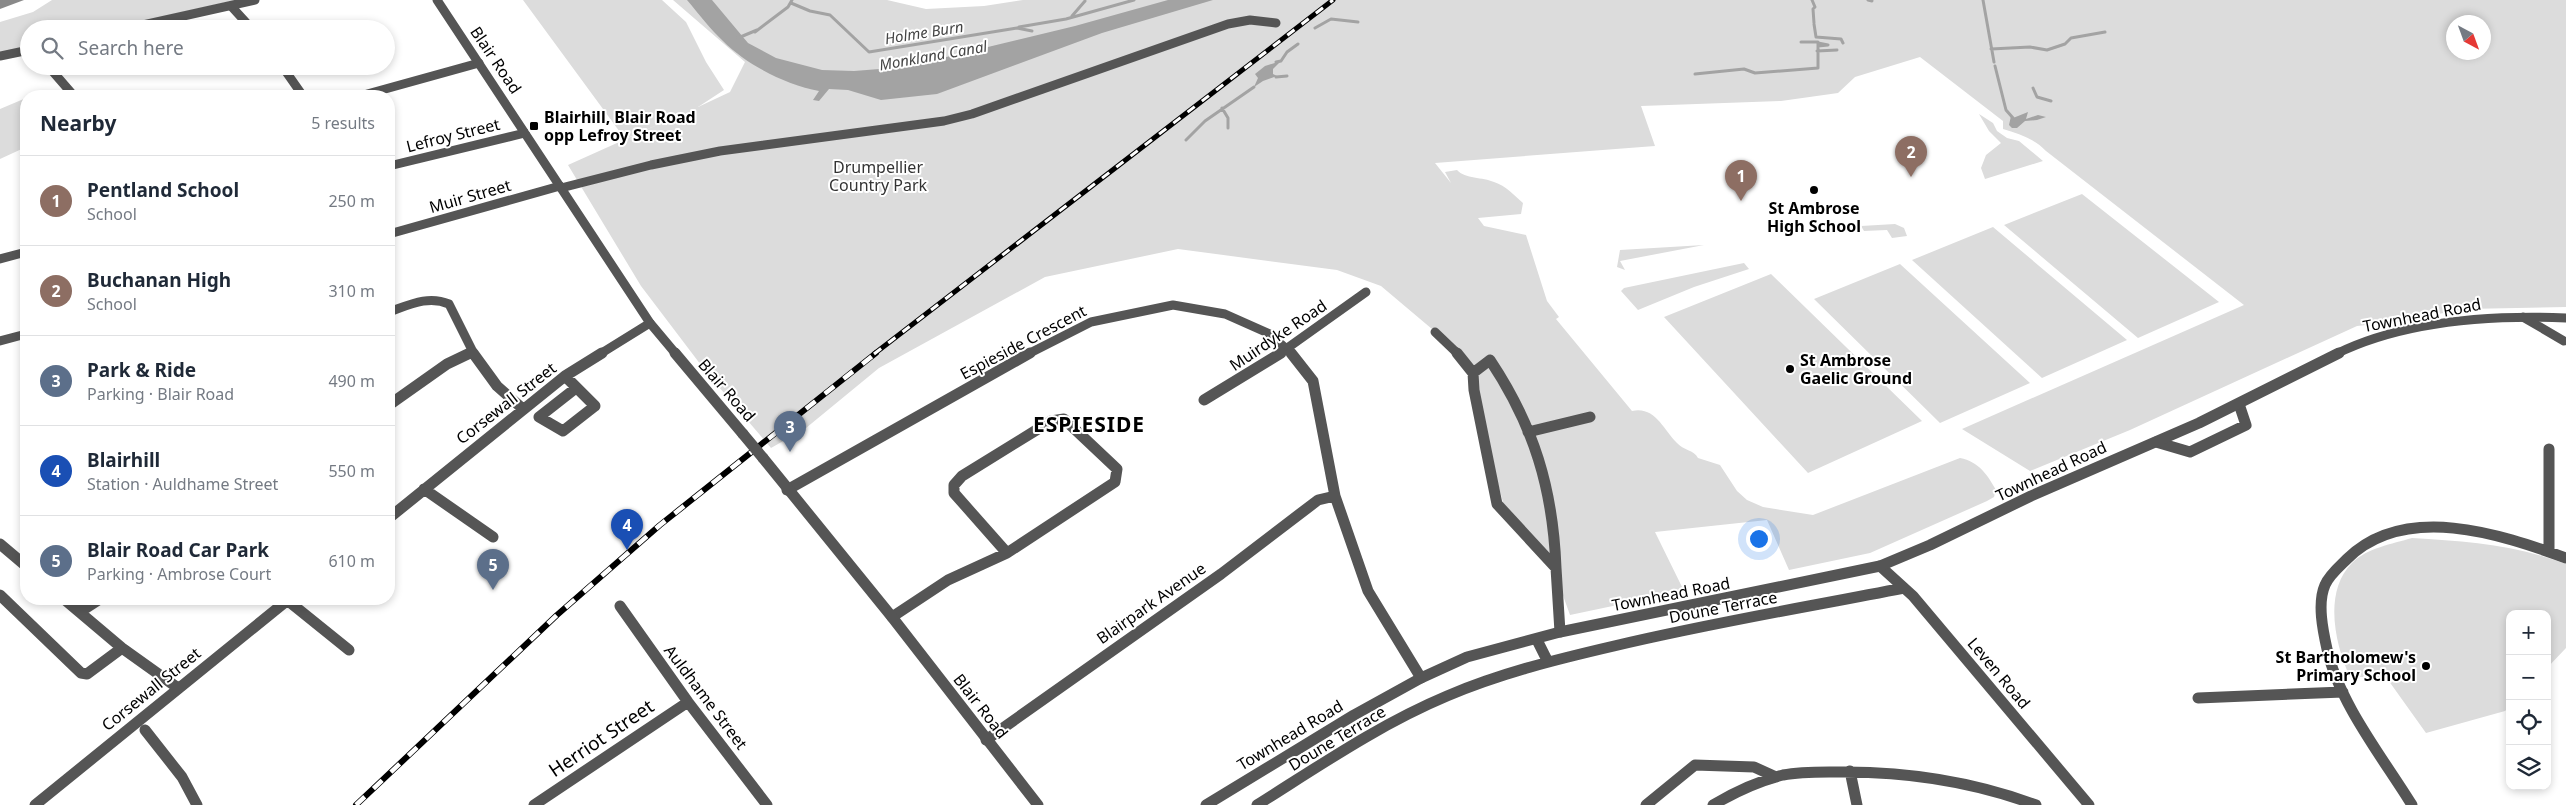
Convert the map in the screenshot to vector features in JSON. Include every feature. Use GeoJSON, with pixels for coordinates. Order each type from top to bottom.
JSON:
{"type":"FeatureCollection","features":[{"type":"Feature","properties":{"kind":"street"},"geometry":{"type":"LineString","coordinates":[[166,20],[255,0]]}},
{"type":"Feature","properties":{"kind":"street","name":"Blair Road"},"geometry":{"type":"LineString","coordinates":[[436,0],[650,323],[892,617],[1038,805]]}},
{"type":"Feature","properties":{"kind":"street"},"geometry":{"type":"LineString","coordinates":[[231,6],[244,20]]}},
{"type":"Feature","properties":{"kind":"street","name":"Muir Street"},"geometry":{"type":"LineString","coordinates":[[395,232],[671,159],[734,148],[939,123],[972,114],[1228,24],[1250,20],[1276,23]]}},
{"type":"Feature","properties":{"kind":"street"},"geometry":{"type":"LineString","coordinates":[[0,56],[20,52]]}},
{"type":"Feature","properties":{"kind":"street"},"geometry":{"type":"LineString","coordinates":[[382,90],[479,63]]}},
{"type":"Feature","properties":{"kind":"street"},"geometry":{"type":"LineString","coordinates":[[56,75],[69,90]]}},
{"type":"Feature","properties":{"kind":"street"},"geometry":{"type":"LineString","coordinates":[[288,75],[299,90]]}},
{"type":"Feature","properties":{"kind":"street","name":"Lefroy Street"},"geometry":{"type":"LineString","coordinates":[[395,165],[525,133]]}},
{"type":"Feature","properties":{"kind":"street"},"geometry":{"type":"LineString","coordinates":[[0,259],[20,254]]}},
{"type":"Feature","properties":{"kind":"street","name":"Muirdyke Road"},"geometry":{"type":"LineString","coordinates":[[1204,400],[1288,349],[1366,292]]}},
{"type":"Feature","properties":{"kind":"street"},"geometry":{"type":"LineString","coordinates":[[395,310],[427,301],[444,301],[449,304],[470,352],[496,386],[523,410]]}},
{"type":"Feature","properties":{"kind":"street","name":"Espieside Crescent"},"geometry":{"type":"LineString","coordinates":[[787,490],[1032,352],[1091,322],[1173,305],[1225,314],[1270,334],[1288,349],[1313,381],[1336,496],[1368,591],[1420,678]]}},
{"type":"Feature","properties":{"kind":"street","name":"Townhead Road"},"geometry":{"type":"LineString","coordinates":[[1206,805],[1420,678],[1467,658],[1560,632],[1880,566],[1930,545],[2031,496],[2239,404],[2355,345],[2443,324],[2499,316],[2566,318]]}},
{"type":"Feature","properties":{"kind":"street"},"geometry":{"type":"LineString","coordinates":[[2522,316],[2565,341]]}},
{"type":"Feature","properties":{"kind":"street"},"geometry":{"type":"LineString","coordinates":[[2548,317],[2565,341]]}},
{"type":"Feature","properties":{"kind":"street","name":"Corsewall Street"},"geometry":{"type":"LineString","coordinates":[[395,513],[565,376],[650,323]]}},
{"type":"Feature","properties":{"kind":"street"},"geometry":{"type":"LineString","coordinates":[[1435,332],[1462,358],[1473,373],[1474,390],[1497,504],[1556,568]]}},
{"type":"Feature","properties":{"kind":"street"},"geometry":{"type":"LineString","coordinates":[[0,341],[20,336]]}},
{"type":"Feature","properties":{"kind":"street"},"geometry":{"type":"LineString","coordinates":[[395,401],[447,364],[470,352]]}},
{"type":"Feature","properties":{"kind":"street"},"geometry":{"type":"LineString","coordinates":[[1473,373],[1490,360],[1501,376],[1528,432],[1546,482],[1554,523],[1560,632]]}},
{"type":"Feature","properties":{"kind":"street"},"geometry":{"type":"LineString","coordinates":[[565,376],[595,406],[563,431],[539,417],[576,388]]}},
{"type":"Feature","properties":{"kind":"street"},"geometry":{"type":"LineString","coordinates":[[2156,442],[2190,452],[2222,439],[2246,425],[2239,404]]}},
{"type":"Feature","properties":{"kind":"street"},"geometry":{"type":"LineString","coordinates":[[1528,432],[1590,417]]}},
{"type":"Feature","properties":{"kind":"street"},"geometry":{"type":"LineString","coordinates":[[892,617],[948,580],[1007,553],[1112,484],[1117,478],[1116,469],[1070,422],[1064,419],[1051,421],[962,476],[954,485],[954,493],[1007,553]]}},
{"type":"Feature","properties":{"kind":"street"},"geometry":{"type":"LineString","coordinates":[[2549,449],[2549,551]]}},
{"type":"Feature","properties":{"kind":"street"},"geometry":{"type":"LineString","coordinates":[[424,489],[494,537]]}},
{"type":"Feature","properties":{"kind":"street","name":"Blairpark Avenue"},"geometry":{"type":"LineString","coordinates":[[986,740],[1221,574],[1318,500],[1336,496]]}},
{"type":"Feature","properties":{"kind":"street"},"geometry":{"type":"LineString","coordinates":[[2412,805],[2343,692],[2333,670],[2323,630],[2325,586],[2349,553],[2385,534],[2415,529],[2452,529],[2508,537],[2566,558]]}},
{"type":"Feature","properties":{"kind":"street"},"geometry":{"type":"LineString","coordinates":[[0,544],[20,561]]}},
{"type":"Feature","properties":{"kind":"street","name":"Leven Road"},"geometry":{"type":"LineString","coordinates":[[1880,566],[1904,588],[1976,669],[2088,805]]}},
{"type":"Feature","properties":{"kind":"street","name":"Doune Terrace"},"geometry":{"type":"LineString","coordinates":[[1257,805],[1346,749],[1428,704],[1472,687],[1548,662],[1648,637],[1904,588]]}},
{"type":"Feature","properties":{"kind":"street"},"geometry":{"type":"LineString","coordinates":[[0,595],[81,673],[86,674],[122,648]]}},
{"type":"Feature","properties":{"kind":"street"},"geometry":{"type":"LineString","coordinates":[[71,605],[122,648],[178,688]]}},
{"type":"Feature","properties":{"kind":"street"},"geometry":{"type":"LineString","coordinates":[[80,612],[91,605]]}},
{"type":"Feature","properties":{"kind":"street","name":"Corsewall Street"},"geometry":{"type":"LineString","coordinates":[[35,805],[282,605]]}},
{"type":"Feature","properties":{"kind":"street"},"geometry":{"type":"LineString","coordinates":[[294,605],[349,650]]}},
{"type":"Feature","properties":{"kind":"street","name":"Auldhame Street"},"geometry":{"type":"LineString","coordinates":[[620,606],[688,702],[767,805]]}},
{"type":"Feature","properties":{"kind":"street"},"geometry":{"type":"LineString","coordinates":[[1536,640],[1548,662]]}},
{"type":"Feature","properties":{"kind":"street"},"geometry":{"type":"LineString","coordinates":[[2198,698],[2343,692]]}},
{"type":"Feature","properties":{"kind":"street","name":"Herriot Street"},"geometry":{"type":"LineString","coordinates":[[534,805],[688,702]]}},
{"type":"Feature","properties":{"kind":"street"},"geometry":{"type":"LineString","coordinates":[[145,730],[182,777],[197,805]]}},
{"type":"Feature","properties":{"kind":"street"},"geometry":{"type":"LineString","coordinates":[[1646,805],[1696,765],[1754,767],[1776,777]]}},
{"type":"Feature","properties":{"kind":"street"},"geometry":{"type":"LineString","coordinates":[[1713,805],[1776,777],[1806,772],[1850,772],[1940,778],[2008,793],[2036,805]]}},
{"type":"Feature","properties":{"kind":"street"},"geometry":{"type":"LineString","coordinates":[[1850,772],[1856,805]]}},
{"type":"Feature","properties":{"kind":"green space"},"geometry":{"type":"Polygon","coordinates":[[[52,0],[236,0],[148,20],[20,20],[20,48],[0,53],[0,22],[33,12],[52,0]]]}},
{"type":"Feature","properties":{"kind":"green space","name":"Drumpellier Country Park"},"geometry":{"type":"Polygon","coordinates":[[[523,0],[662,0],[686,22],[706,62],[724,90],[698,107],[730,92],[745,62],[673,0],[887,0],[926,9],[984,6],[1023,0],[2566,0],[2566,307],[2466,309],[2438,314],[2438,310],[2433,309],[2413,320],[2357,326],[2130,430],[2030,471],[1962,429],[2244,305],[2037,143],[2003,129],[2003,121],[1920,57],[1855,77],[1838,93],[1781,101],[1641,106],[1655,146],[1435,163],[1451,183],[1445,172],[1457,170],[1465,175],[1490,180],[1502,186],[1523,203],[1521,214],[1478,218],[1484,226],[1526,235],[1547,301],[1559,317],[1556,319],[1632,411],[1640,410],[1653,415],[1679,445],[1694,453],[1698,458],[1720,465],[1737,491],[1747,500],[1763,507],[1813,515],[1960,458],[1972,462],[1982,470],[1996,490],[1994,497],[1987,501],[1870,553],[1789,570],[1767,520],[1655,532],[1684,591],[1570,615],[1550,559],[1504,506],[1464,356],[1381,286],[1337,270],[1178,249],[1045,277],[879,368],[806,428],[771,448],[707,373],[641,286],[568,165],[666,121],[625,139],[523,0]]]}},
{"type":"Feature","properties":{"kind":"green space"},"geometry":{"type":"Polygon","coordinates":[[[20,101],[20,150],[0,159],[0,109],[20,101]]]}},
{"type":"Feature","properties":{"kind":"green space"},"geometry":{"type":"Polygon","coordinates":[[[1979,114],[1993,123],[1997,131],[2007,138],[2019,141],[2043,161],[1985,179],[1981,168],[1986,155],[2001,143],[1989,131],[1979,114]]]}},
{"type":"Feature","properties":{"kind":"green space"},"geometry":{"type":"Polygon","coordinates":[[[2082,194],[2219,302],[2138,338],[2004,225],[2082,194]]]}},
{"type":"Feature","properties":{"kind":"green space"},"geometry":{"type":"Polygon","coordinates":[[[1895,224],[1904,228],[1907,236],[1892,238],[1887,230],[1864,231],[1861,226],[1895,224]]]}},
{"type":"Feature","properties":{"kind":"green space"},"geometry":{"type":"Polygon","coordinates":[[[1993,227],[2127,340],[2042,378],[1912,260],[1993,227]]]}},
{"type":"Feature","properties":{"kind":"green space"},"geometry":{"type":"Polygon","coordinates":[[[1704,245],[1620,261],[1625,270],[1617,267],[1620,250],[1704,245]]]}},
{"type":"Feature","properties":{"kind":"green space"},"geometry":{"type":"Polygon","coordinates":[[[1744,263],[1749,269],[1694,287],[1638,310],[1621,291],[1624,288],[1744,263]]]}},
{"type":"Feature","properties":{"kind":"green space"},"geometry":{"type":"Polygon","coordinates":[[[1900,264],[2030,383],[1940,423],[1814,299],[1900,264]]]}},
{"type":"Feature","properties":{"kind":"green space","name":"St Ambrose Gaelic Ground"},"geometry":{"type":"Polygon","coordinates":[[[1771,274],[1922,421],[1808,473],[1664,317],[1771,274]]]}},
{"type":"Feature","properties":{"kind":"green space","name":"St Bartholomew's Primary School"},"geometry":{"type":"Polygon","coordinates":[[[2412,538],[2451,541],[2509,548],[2566,564],[2566,648],[2551,664],[2551,610],[2506,610],[2506,710],[2426,733],[2386,677],[2350,677],[2336,635],[2335,603],[2337,589],[2343,575],[2358,558],[2380,547],[2412,538]]]}},
{"type":"Feature","properties":{"kind":"shaded area"},"geometry":{"type":"Polygon","coordinates":[[[687,0],[712,0],[748,43],[776,58],[822,70],[854,71],[905,67],[1075,26],[1168,0],[1213,0],[1102,33],[937,94],[881,100],[848,90],[829,89],[819,101],[813,100],[819,91],[780,79],[743,58],[718,36],[687,0]]]}},
{"type":"Feature","properties":{"kind":"shaded area"},"geometry":{"type":"Polygon","coordinates":[[[1281,61],[1273,69],[1273,74],[1277,76],[1263,81],[1254,87],[1258,78],[1255,74],[1265,66],[1281,61]]]}},
{"type":"Feature","properties":{"kind":"shaded area"},"geometry":{"type":"Polygon","coordinates":[[[2028,112],[2026,119],[2038,115],[2046,117],[2025,121],[2017,128],[2012,128],[2009,125],[2011,116],[2013,118],[2028,112]]]}},
{"type":"Feature","properties":{"kind":"waterway"},"geometry":{"type":"LineString","coordinates":[[755,32],[788,7],[792,0]]}},
{"type":"Feature","properties":{"kind":"waterway","name":"Holme Burn"},"geometry":{"type":"LineString","coordinates":[[1019,27],[1066,19],[1134,0]]}},
{"type":"Feature","properties":{"kind":"waterway"},"geometry":{"type":"LineString","coordinates":[[1812,0],[1815,7],[1813,9],[1814,23]]}},
{"type":"Feature","properties":{"kind":"waterway"},"geometry":{"type":"LineString","coordinates":[[1868,0],[1872,1]]}},
{"type":"Feature","properties":{"kind":"waterway"},"geometry":{"type":"LineString","coordinates":[[1983,0],[1992,49]]}},
{"type":"Feature","properties":{"kind":"waterway"},"geometry":{"type":"LineString","coordinates":[[1072,16],[1085,1]]}},
{"type":"Feature","properties":{"kind":"waterway","name":"Holme Burn"},"geometry":{"type":"LineString","coordinates":[[791,3],[810,11],[830,15],[869,52],[1017,28],[1032,31]]}},
{"type":"Feature","properties":{"kind":"waterway"},"geometry":{"type":"LineString","coordinates":[[1315,28],[1331,19],[1358,22]]}},
{"type":"Feature","properties":{"kind":"waterway"},"geometry":{"type":"LineString","coordinates":[[1814,24],[1816,37],[1841,39],[1843,43]]}},
{"type":"Feature","properties":{"kind":"waterway"},"geometry":{"type":"LineString","coordinates":[[738,38],[757,30]]}},
{"type":"Feature","properties":{"kind":"waterway"},"geometry":{"type":"LineString","coordinates":[[1992,49],[2030,47],[2047,50],[2065,44],[2071,38],[2105,32]]}},
{"type":"Feature","properties":{"kind":"waterway"},"geometry":{"type":"LineString","coordinates":[[1801,42],[1818,43]]}},
{"type":"Feature","properties":{"kind":"waterway"},"geometry":{"type":"LineString","coordinates":[[1818,43],[1828,45],[1818,46]]}},
{"type":"Feature","properties":{"kind":"waterway"},"geometry":{"type":"LineString","coordinates":[[1276,62],[1281,61],[1287,52],[1298,44]]}},
{"type":"Feature","properties":{"kind":"waterway"},"geometry":{"type":"LineString","coordinates":[[1818,46],[1818,51]]}},
{"type":"Feature","properties":{"kind":"waterway"},"geometry":{"type":"LineString","coordinates":[[1992,49],[1994,62]]}},
{"type":"Feature","properties":{"kind":"waterway"},"geometry":{"type":"LineString","coordinates":[[1818,51],[1837,50]]}},
{"type":"Feature","properties":{"kind":"waterway"},"geometry":{"type":"LineString","coordinates":[[1695,74],[1744,69],[1755,73],[1818,68],[1818,51]]}},
{"type":"Feature","properties":{"kind":"waterway"},"geometry":{"type":"LineString","coordinates":[[1995,66],[2006,110],[2013,118]]}},
{"type":"Feature","properties":{"kind":"waterway"},"geometry":{"type":"LineString","coordinates":[[1276,77],[1287,76]]}},
{"type":"Feature","properties":{"kind":"waterway"},"geometry":{"type":"LineString","coordinates":[[1223,109],[1254,87]]}},
{"type":"Feature","properties":{"kind":"waterway"},"geometry":{"type":"LineString","coordinates":[[2033,88],[2037,97],[2051,101]]}},
{"type":"Feature","properties":{"kind":"waterway"},"geometry":{"type":"LineString","coordinates":[[1186,140],[1205,121],[1223,109]]}},
{"type":"Feature","properties":{"kind":"waterway"},"geometry":{"type":"LineString","coordinates":[[1223,109],[1228,118],[1228,128]]}},
{"type":"Feature","properties":{"kind":"railway"},"geometry":{"type":"LineString","coordinates":[[874,354],[1333,0]]}},
{"type":"Feature","properties":{"kind":"railway"},"geometry":{"type":"LineString","coordinates":[[356,805],[557,615],[660,525],[876,353]]}},
{"type":"Feature","properties":{"kind":"place","name":"Blairhill, Blair Road opp Lefroy Street"},"geometry":{"type":"Point","coordinates":[534,126]}},
{"type":"Feature","properties":{"kind":"place","name":"Buchanan High"},"geometry":{"type":"Point","coordinates":[1911,177]}},
{"type":"Feature","properties":{"kind":"place","name":"St Ambrose High School"},"geometry":{"type":"Point","coordinates":[1814,190]}},
{"type":"Feature","properties":{"kind":"place","name":"Pentland School"},"geometry":{"type":"Point","coordinates":[1741,201]}},
{"type":"Feature","properties":{"kind":"place","name":"St Ambrose Gaelic Ground"},"geometry":{"type":"Point","coordinates":[1790,369]}},
{"type":"Feature","properties":{"kind":"place","name":"Park & Ride"},"geometry":{"type":"Point","coordinates":[790,452]}},
{"type":"Feature","properties":{"kind":"place","name":"Blairhill"},"geometry":{"type":"Point","coordinates":[627,550]}},
{"type":"Feature","properties":{"kind":"place","name":"Blair Road Car Park"},"geometry":{"type":"Point","coordinates":[493,590]}},
{"type":"Feature","properties":{"kind":"place","name":"St Bartholomew's Primary School"},"geometry":{"type":"Point","coordinates":[2426,666]}},
{"type":"Feature","properties":{"kind":"district","name":"ESPIESIDE"},"geometry":{"type":"Point","coordinates":[1089,424]}},
{"type":"Feature","properties":{"kind":"water label","name":"Monkland Canal"},"geometry":{"type":"Point","coordinates":[933,55]}}]}
